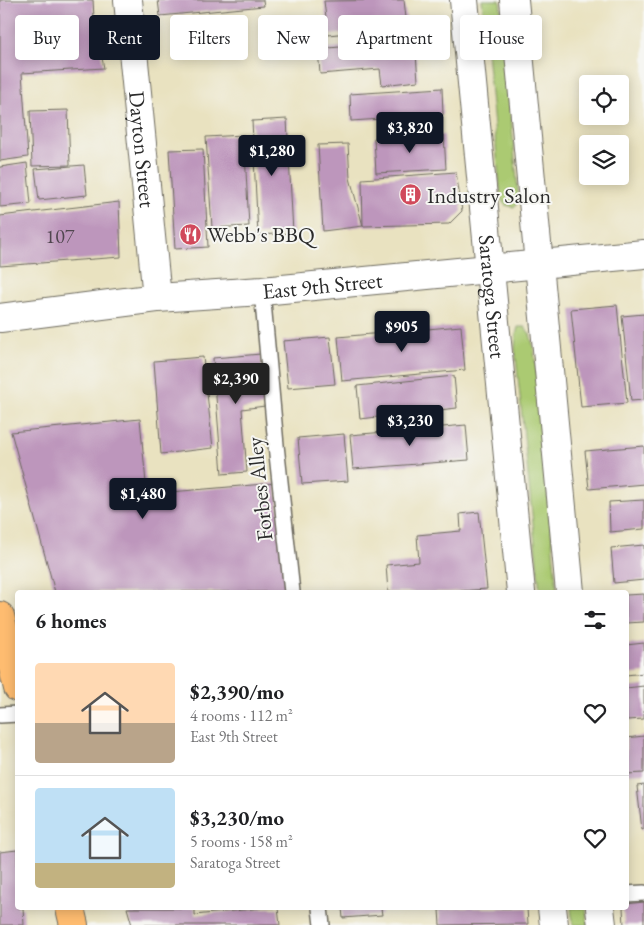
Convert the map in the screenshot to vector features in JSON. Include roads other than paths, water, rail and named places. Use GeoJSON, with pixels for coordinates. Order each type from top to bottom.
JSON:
{"type":"FeatureCollection","features":[{"type":"Feature","properties":{"kind":"main road"},"geometry":{"type":"LineString","coordinates":[[0,616],[15,676]]}},
{"type":"Feature","properties":{"kind":"main road"},"geometry":{"type":"LineString","coordinates":[[70,910],[74,925]]}},
{"type":"Feature","properties":{"kind":"street","name":"Dayton Street"},"geometry":{"type":"LineString","coordinates":[[128,0],[158,298]]}},
{"type":"Feature","properties":{"kind":"street","name":"Saratoga Street"},"geometry":{"type":"LineString","coordinates":[[464,0],[521,590]]}},
{"type":"Feature","properties":{"kind":"street"},"geometry":{"type":"LineString","coordinates":[[514,0],[570,590]]}},
{"type":"Feature","properties":{"kind":"street","name":"East 9th Street"},"geometry":{"type":"LineString","coordinates":[[0,318],[158,298],[262,291],[644,254]]}},
{"type":"Feature","properties":{"kind":"street"},"geometry":{"type":"LineString","coordinates":[[552,910],[554,925]]}},
{"type":"Feature","properties":{"kind":"street"},"geometry":{"type":"LineString","coordinates":[[600,910],[602,925]]}},
{"type":"Feature","properties":{"kind":"lane","name":"Forbes Alley"},"geometry":{"type":"LineString","coordinates":[[262,291],[292,590]]}},
{"type":"Feature","properties":{"kind":"lane"},"geometry":{"type":"LineString","coordinates":[[0,715],[15,714]]}},
{"type":"Feature","properties":{"kind":"lane"},"geometry":{"type":"LineString","coordinates":[[629,894],[644,892]]}},
{"type":"Feature","properties":{"kind":"lane"},"geometry":{"type":"LineString","coordinates":[[320,910],[322,925]]}},
{"type":"Feature","properties":{"kind":"place","name":"Industry Salon"},"geometry":{"type":"Point","coordinates":[411,195]}},
{"type":"Feature","properties":{"kind":"place","name":"Webb's BBQ"},"geometry":{"type":"Point","coordinates":[191,234]}}]}
